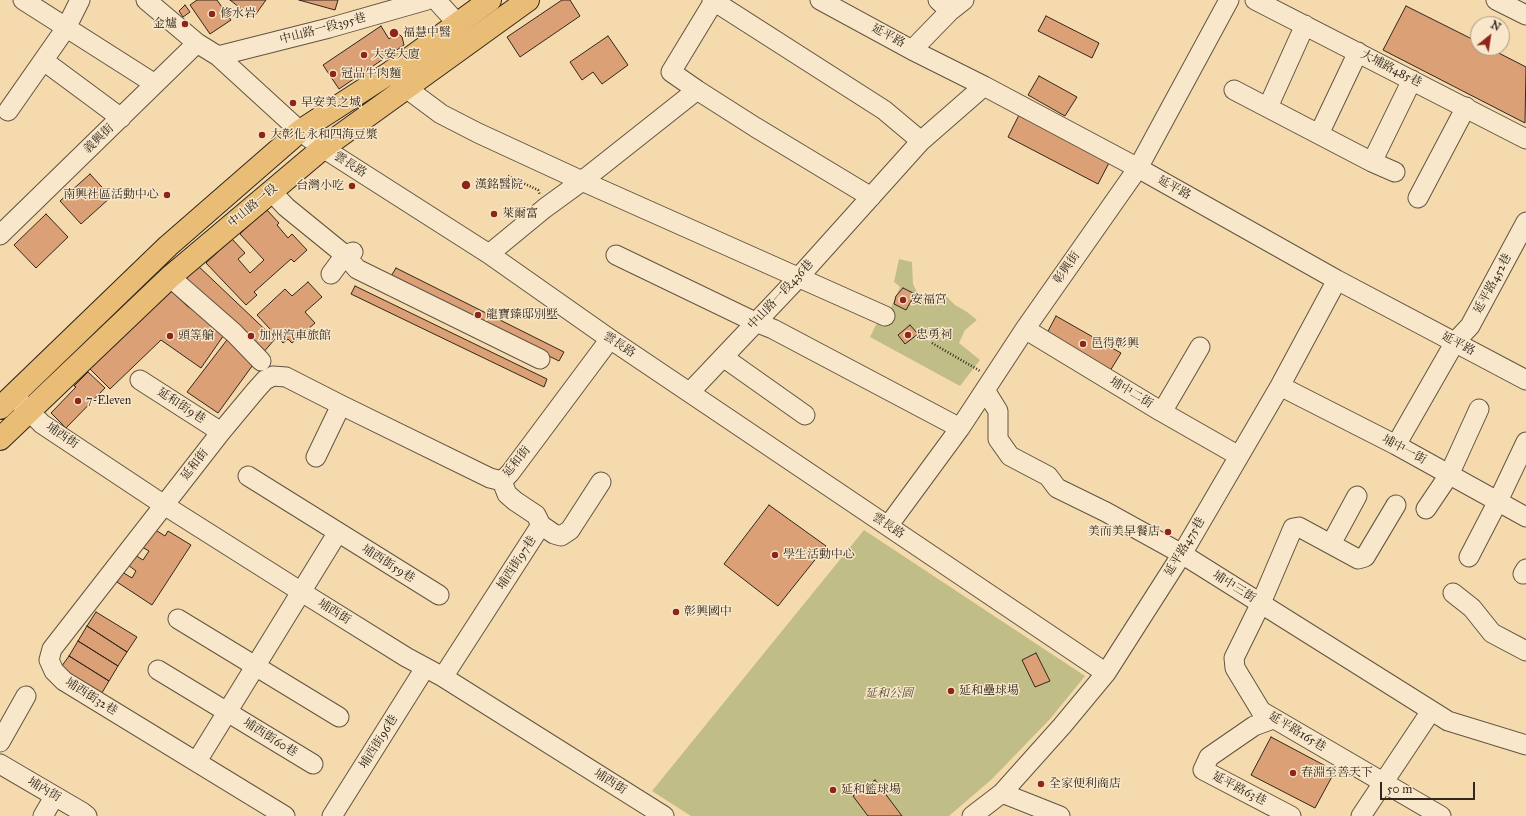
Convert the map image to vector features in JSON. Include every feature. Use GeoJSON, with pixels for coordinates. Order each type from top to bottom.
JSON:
{"type":"FeatureCollection","features":[{"type":"Feature","properties":{"kind":"main road","name":"中山路一段"},"geometry":{"type":"LineString","coordinates":[[6,401],[168,246],[300,131],[391,72],[490,0]]}},
{"type":"Feature","properties":{"kind":"main road","name":"中山路一段"},"geometry":{"type":"LineString","coordinates":[[0,439],[170,277],[271,191],[323,148],[528,0]]}},
{"type":"Feature","properties":{"kind":"street"},"geometry":{"type":"LineString","coordinates":[[23,0],[155,84]]}},
{"type":"Feature","properties":{"kind":"street"},"geometry":{"type":"LineString","coordinates":[[8,111],[66,28],[80,0]]}},
{"type":"Feature","properties":{"kind":"street","name":"中山路一段395巷"},"geometry":{"type":"LineString","coordinates":[[218,56],[329,28],[427,0]]}},
{"type":"Feature","properties":{"kind":"street"},"geometry":{"type":"LineString","coordinates":[[436,0],[457,23]]}},
{"type":"Feature","properties":{"kind":"street","name":"延平路"},"geometry":{"type":"LineString","coordinates":[[820,0],[912,50],[984,86],[1138,168],[1337,280],[1526,380]]}},
{"type":"Feature","properties":{"kind":"street","name":"彰興街"},"geometry":{"type":"LineString","coordinates":[[888,526],[960,428],[1025,329],[1138,168],[1229,0]]}},
{"type":"Feature","properties":{"kind":"street","name":"大埔路485巷"},"geometry":{"type":"LineString","coordinates":[[1255,0],[1526,138]]}},
{"type":"Feature","properties":{"kind":"street"},"geometry":{"type":"LineString","coordinates":[[1496,0],[1526,15]]}},
{"type":"Feature","properties":{"kind":"street","name":"雲長路"},"geometry":{"type":"LineString","coordinates":[[150,1],[197,43],[218,56],[300,131],[323,148],[489,254],[610,339],[1106,673]]}},
{"type":"Feature","properties":{"kind":"street"},"geometry":{"type":"LineString","coordinates":[[871,197],[755,127],[671,72],[713,1],[884,110],[921,141]]}},
{"type":"Feature","properties":{"kind":"street"},"geometry":{"type":"LineString","coordinates":[[912,50],[951,4]]}},
{"type":"Feature","properties":{"kind":"street"},"geometry":{"type":"LineString","coordinates":[[1268,107],[1305,25]]}},
{"type":"Feature","properties":{"kind":"street","name":"義興街"},"geometry":{"type":"LineString","coordinates":[[0,235],[197,43]]}},
{"type":"Feature","properties":{"kind":"street"},"geometry":{"type":"LineString","coordinates":[[1319,134],[1358,52]]}},
{"type":"Feature","properties":{"kind":"street"},"geometry":{"type":"LineString","coordinates":[[44,61],[121,118]]}},
{"type":"Feature","properties":{"kind":"street"},"geometry":{"type":"LineString","coordinates":[[391,72],[406,88],[441,114],[478,133],[582,182],[885,316]]}},
{"type":"Feature","properties":{"kind":"street"},"geometry":{"type":"LineString","coordinates":[[1372,162],[1412,80]]}},
{"type":"Feature","properties":{"kind":"street","name":"中山路一段436巷"},"geometry":{"type":"LineString","coordinates":[[690,392],[798,278],[921,141],[984,86]]}},
{"type":"Feature","properties":{"kind":"street"},"geometry":{"type":"LineString","coordinates":[[489,254],[545,208],[582,182],[697,90]]}},
{"type":"Feature","properties":{"kind":"street"},"geometry":{"type":"LineString","coordinates":[[1234,90],[1372,162],[1395,172]]}},
{"type":"Feature","properties":{"kind":"street"},"geometry":{"type":"LineString","coordinates":[[1418,198],[1466,108]]}},
{"type":"Feature","properties":{"kind":"street"},"geometry":{"type":"LineString","coordinates":[[271,191],[286,207],[349,253],[357,269],[540,359]]}},
{"type":"Feature","properties":{"kind":"street","name":"延平路452巷"},"geometry":{"type":"LineString","coordinates":[[1396,446],[1455,342],[1470,326],[1525,225]]}},
{"type":"Feature","properties":{"kind":"street"},"geometry":{"type":"LineString","coordinates":[[331,274],[349,253]]}},
{"type":"Feature","properties":{"kind":"street"},"geometry":{"type":"LineString","coordinates":[[616,255],[755,322],[773,329],[960,428]]}},
{"type":"Feature","properties":{"kind":"street"},"geometry":{"type":"LineString","coordinates":[[170,277],[234,333],[261,361]]}},
{"type":"Feature","properties":{"kind":"street","name":"延平路475巷"},"geometry":{"type":"LineString","coordinates":[[1002,792],[1062,726],[1106,673],[1182,554],[1280,386],[1337,280]]}},
{"type":"Feature","properties":{"kind":"street","name":"埔中二街"},"geometry":{"type":"LineString","coordinates":[[1025,329],[1238,456]]}},
{"type":"Feature","properties":{"kind":"street","name":"延和街"},"geometry":{"type":"LineString","coordinates":[[164,505],[256,390],[265,380],[272,376],[286,377],[341,406],[490,478],[502,481],[510,473],[610,339]]}},
{"type":"Feature","properties":{"kind":"street"},"geometry":{"type":"LineString","coordinates":[[1162,412],[1200,347]]}},
{"type":"Feature","properties":{"kind":"street"},"geometry":{"type":"LineString","coordinates":[[723,357],[805,415]]}},
{"type":"Feature","properties":{"kind":"street","name":"延和街9巷"},"geometry":{"type":"LineString","coordinates":[[140,380],[221,432]]}},
{"type":"Feature","properties":{"kind":"street","name":"埔中三街"},"geometry":{"type":"LineString","coordinates":[[989,384],[998,411],[998,439],[1010,456],[1048,476],[1057,488],[1106,512],[1182,554],[1448,721],[1526,745]]}},
{"type":"Feature","properties":{"kind":"street","name":"埔中一街"},"geometry":{"type":"LineString","coordinates":[[1280,386],[1449,474],[1526,517]]}},
{"type":"Feature","properties":{"kind":"street","name":"埔西街"},"geometry":{"type":"LineString","coordinates":[[6,401],[29,411],[42,424],[164,505],[300,591],[664,816]]}},
{"type":"Feature","properties":{"kind":"street"},"geometry":{"type":"LineString","coordinates":[[316,457],[341,406]]}},
{"type":"Feature","properties":{"kind":"street"},"geometry":{"type":"LineString","coordinates":[[1426,509],[1449,474],[1479,409]]}},
{"type":"Feature","properties":{"kind":"street"},"geometry":{"type":"LineString","coordinates":[[1469,557],[1526,442]]}},
{"type":"Feature","properties":{"kind":"street","name":"埔西街59巷"},"geometry":{"type":"LineString","coordinates":[[248,476],[438,595]]}},
{"type":"Feature","properties":{"kind":"street"},"geometry":{"type":"LineString","coordinates":[[502,481],[507,494],[514,501],[536,515],[541,525]]}},
{"type":"Feature","properties":{"kind":"street","name":"埔西街97巷"},"geometry":{"type":"LineString","coordinates":[[443,678],[541,525],[554,534],[561,536],[570,530],[601,482]]}},
{"type":"Feature","properties":{"kind":"street"},"geometry":{"type":"LineString","coordinates":[[1331,544],[1357,496]]}},
{"type":"Feature","properties":{"kind":"street","name":"埔西街32巷"},"geometry":{"type":"LineString","coordinates":[[164,505],[52,649],[49,660],[54,671],[64,681],[285,816]]}},
{"type":"Feature","properties":{"kind":"street","name":"延平路165巷"},"geometry":{"type":"LineString","coordinates":[[1396,505],[1365,557],[1358,559],[1300,527],[1293,528],[1261,603],[1234,658],[1235,668],[1261,711],[1441,816]]}},
{"type":"Feature","properties":{"kind":"street"},"geometry":{"type":"LineString","coordinates":[[197,761],[300,591],[338,532]]}},
{"type":"Feature","properties":{"kind":"street"},"geometry":{"type":"LineString","coordinates":[[1452,593],[1472,608],[1492,633],[1526,651]]}},
{"type":"Feature","properties":{"kind":"street"},"geometry":{"type":"LineString","coordinates":[[178,618],[339,717]]}},
{"type":"Feature","properties":{"kind":"street","name":"埔西街96巷"},"geometry":{"type":"LineString","coordinates":[[332,816],[425,668]]}},
{"type":"Feature","properties":{"kind":"street","name":"埔西街60巷"},"geometry":{"type":"LineString","coordinates":[[158,670],[313,764]]}},
{"type":"Feature","properties":{"kind":"street"},"geometry":{"type":"LineString","coordinates":[[0,742],[26,696]]}},
{"type":"Feature","properties":{"kind":"street"},"geometry":{"type":"LineString","coordinates":[[1361,816],[1431,711]]}},
{"type":"Feature","properties":{"kind":"street","name":"延平路63巷"},"geometry":{"type":"LineString","coordinates":[[1273,719],[1254,726],[1209,757],[1203,770],[1291,816]]}},
{"type":"Feature","properties":{"kind":"street","name":"埔內街"},"geometry":{"type":"LineString","coordinates":[[0,764],[87,816]]}},
{"type":"Feature","properties":{"kind":"street"},"geometry":{"type":"LineString","coordinates":[[972,816],[1002,792],[1060,816]]}},
{"type":"Feature","properties":{"kind":"street"},"geometry":{"type":"LineString","coordinates":[[43,816],[54,797]]}},
{"type":"Feature","properties":{"kind":"path"},"geometry":{"type":"LineString","coordinates":[[223,9],[226,7],[234,18]]}},
{"type":"Feature","properties":{"kind":"path"},"geometry":{"type":"LineString","coordinates":[[508,176],[538,190]]}},
{"type":"Feature","properties":{"kind":"path"},"geometry":{"type":"LineString","coordinates":[[932,343],[989,384]]}},
{"type":"Feature","properties":{"kind":"green space"},"geometry":{"type":"Polygon","coordinates":[[[899,259],[912,262],[913,284],[918,294],[928,295],[943,293],[955,305],[977,320],[965,330],[959,343],[980,360],[960,386],[870,337],[881,315],[889,312],[900,287],[894,282],[899,259]]]}},
{"type":"Feature","properties":{"kind":"green space","name":"延和公園"},"geometry":{"type":"Polygon","coordinates":[[[864,530],[1085,676],[1050,719],[992,779],[949,816],[691,816],[652,791],[864,530]]]}},
{"type":"Feature","properties":{"kind":"building","name":"修水岩"},"geometry":{"type":"Polygon","coordinates":[[[197,0],[217,0],[231,20],[210,34],[190,5],[197,0]]]}},
{"type":"Feature","properties":{"kind":"building"},"geometry":{"type":"Polygon","coordinates":[[[230,0],[266,0],[253,18],[230,0]]]}},
{"type":"Feature","properties":{"kind":"building"},"geometry":{"type":"Polygon","coordinates":[[[299,0],[338,0],[335,10],[299,0]]]}},
{"type":"Feature","properties":{"kind":"building"},"geometry":{"type":"Polygon","coordinates":[[[562,0],[570,0],[580,16],[520,57],[507,37],[562,0]]]}},
{"type":"Feature","properties":{"kind":"building"},"geometry":{"type":"Polygon","coordinates":[[[185,5],[190,12],[183,17],[179,11],[185,5]]]}},
{"type":"Feature","properties":{"kind":"building"},"geometry":{"type":"Polygon","coordinates":[[[1406,6],[1470,38],[1470,56],[1505,56],[1526,67],[1525,123],[1383,50],[1406,6]]]}},
{"type":"Feature","properties":{"kind":"building"},"geometry":{"type":"Polygon","coordinates":[[[1046,16],[1099,43],[1092,58],[1038,31],[1046,16]]]}},
{"type":"Feature","properties":{"kind":"building","name":"大安大廈"},"geometry":{"type":"Polygon","coordinates":[[[381,26],[389,39],[395,34],[399,34],[402,37],[404,45],[339,89],[323,65],[381,26]]]}},
{"type":"Feature","properties":{"kind":"building"},"geometry":{"type":"Polygon","coordinates":[[[608,36],[628,65],[602,84],[593,72],[582,80],[570,62],[608,36]]]}},
{"type":"Feature","properties":{"kind":"building"},"geometry":{"type":"Polygon","coordinates":[[[1039,76],[1077,97],[1065,116],[1028,95],[1039,76]]]}},
{"type":"Feature","properties":{"kind":"building"},"geometry":{"type":"Polygon","coordinates":[[[1019,115],[1110,161],[1098,184],[1008,137],[1019,115]]]}},
{"type":"Feature","properties":{"kind":"building"},"geometry":{"type":"Polygon","coordinates":[[[90,174],[111,197],[81,224],[60,201],[90,174]]]}},
{"type":"Feature","properties":{"kind":"building"},"geometry":{"type":"Polygon","coordinates":[[[266,209],[279,223],[277,225],[288,238],[292,234],[307,250],[294,262],[291,259],[254,292],[257,295],[246,305],[206,263],[232,239],[245,253],[238,259],[250,273],[264,260],[240,234],[266,209]]]}},
{"type":"Feature","properties":{"kind":"building"},"geometry":{"type":"Polygon","coordinates":[[[46,214],[68,237],[36,268],[14,245],[46,214]]]}},
{"type":"Feature","properties":{"kind":"building","name":"加州汽車旅館"},"geometry":{"type":"Polygon","coordinates":[[[195,263],[275,339],[255,362],[218,413],[187,392],[233,332],[170,284],[195,263]]]}},
{"type":"Feature","properties":{"kind":"building","name":"龍寶臻邸別墅"},"geometry":{"type":"Polygon","coordinates":[[[396,268],[564,352],[559,361],[390,278],[396,268]]]}},
{"type":"Feature","properties":{"kind":"building"},"geometry":{"type":"Polygon","coordinates":[[[308,282],[322,297],[305,312],[315,323],[292,343],[288,339],[283,343],[257,315],[285,289],[292,296],[308,282]]]}},
{"type":"Feature","properties":{"kind":"building","name":"頭等艙"},"geometry":{"type":"Polygon","coordinates":[[[166,286],[187,306],[226,332],[201,368],[161,340],[110,389],[87,366],[166,286]]]}},
{"type":"Feature","properties":{"kind":"building","name":"龍寶臻邸別墅"},"geometry":{"type":"Polygon","coordinates":[[[355,286],[547,379],[544,387],[351,294],[355,286]]]}},
{"type":"Feature","properties":{"kind":"building","name":"安福宮"},"geometry":{"type":"Polygon","coordinates":[[[903,288],[915,294],[906,310],[894,304],[896,296],[903,288]]]}},
{"type":"Feature","properties":{"kind":"building","name":"邑得彰興"},"geometry":{"type":"Polygon","coordinates":[[[1056,316],[1121,353],[1110,371],[1046,335],[1056,316]]]}},
{"type":"Feature","properties":{"kind":"building","name":"忠勇祠"},"geometry":{"type":"Polygon","coordinates":[[[910,325],[918,334],[905,344],[898,335],[910,325]]]}},
{"type":"Feature","properties":{"kind":"building","name":"7-Eleven"},"geometry":{"type":"Polygon","coordinates":[[[88,372],[105,388],[66,428],[51,413],[88,372]]]}},
{"type":"Feature","properties":{"kind":"building","name":"學生活動中心"},"geometry":{"type":"Polygon","coordinates":[[[769,505],[826,546],[778,606],[724,564],[769,505]]]}},
{"type":"Feature","properties":{"kind":"building"},"geometry":{"type":"Polygon","coordinates":[[[154,529],[165,536],[168,531],[191,545],[152,605],[117,582],[122,572],[132,578],[136,571],[128,565],[135,555],[143,560],[149,551],[142,547],[154,529]]]}},
{"type":"Feature","properties":{"kind":"building"},"geometry":{"type":"Polygon","coordinates":[[[96,612],[137,637],[127,652],[87,626],[96,612]]]}},
{"type":"Feature","properties":{"kind":"building"},"geometry":{"type":"Polygon","coordinates":[[[87,626],[127,652],[118,666],[78,641],[87,626]]]}},
{"type":"Feature","properties":{"kind":"building"},"geometry":{"type":"Polygon","coordinates":[[[78,641],[118,666],[109,681],[69,656],[78,641]]]}},
{"type":"Feature","properties":{"kind":"building"},"geometry":{"type":"Polygon","coordinates":[[[1036,653],[1050,681],[1035,687],[1022,660],[1036,653]]]}},
{"type":"Feature","properties":{"kind":"building"},"geometry":{"type":"Polygon","coordinates":[[[69,656],[109,681],[100,696],[59,670],[69,656]]]}},
{"type":"Feature","properties":{"kind":"building","name":"春淵至善天下"},"geometry":{"type":"Polygon","coordinates":[[[1271,737],[1335,771],[1315,808],[1251,775],[1271,737]]]}},
{"type":"Feature","properties":{"kind":"building"},"geometry":{"type":"Polygon","coordinates":[[[875,780],[902,816],[868,816],[853,796],[875,780]]]}},
{"type":"Feature","properties":{"kind":"place","name":"修水岩"},"geometry":{"type":"Point","coordinates":[212,14]}},
{"type":"Feature","properties":{"kind":"place","name":"金爐"},"geometry":{"type":"Point","coordinates":[185,24]}},
{"type":"Feature","properties":{"kind":"place","name":"福慧中醫"},"geometry":{"type":"Point","coordinates":[394,33]}},
{"type":"Feature","properties":{"kind":"place","name":"大安大廈"},"geometry":{"type":"Point","coordinates":[364,55]}},
{"type":"Feature","properties":{"kind":"place","name":"冠品牛肉麵"},"geometry":{"type":"Point","coordinates":[333,74]}},
{"type":"Feature","properties":{"kind":"place","name":"早安美之城"},"geometry":{"type":"Point","coordinates":[293,103]}},
{"type":"Feature","properties":{"kind":"place","name":"大彰化永和四海豆漿"},"geometry":{"type":"Point","coordinates":[262,135]}},
{"type":"Feature","properties":{"kind":"place","name":"漢銘醫院"},"geometry":{"type":"Point","coordinates":[466,185]}},
{"type":"Feature","properties":{"kind":"place","name":"台灣小吃"},"geometry":{"type":"Point","coordinates":[352,186]}},
{"type":"Feature","properties":{"kind":"place","name":"南興社區活動中心"},"geometry":{"type":"Point","coordinates":[167,195]}},
{"type":"Feature","properties":{"kind":"place","name":"萊爾富"},"geometry":{"type":"Point","coordinates":[494,214]}},
{"type":"Feature","properties":{"kind":"place","name":"安福宮"},"geometry":{"type":"Point","coordinates":[903,300]}},
{"type":"Feature","properties":{"kind":"place","name":"龍寶臻邸別墅"},"geometry":{"type":"Point","coordinates":[478,315]}},
{"type":"Feature","properties":{"kind":"place","name":"忠勇祠"},"geometry":{"type":"Point","coordinates":[908,335]}},
{"type":"Feature","properties":{"kind":"place","name":"頭等艙"},"geometry":{"type":"Point","coordinates":[170,336]}},
{"type":"Feature","properties":{"kind":"place","name":"加州汽車旅館"},"geometry":{"type":"Point","coordinates":[251,336]}},
{"type":"Feature","properties":{"kind":"place","name":"邑得彰興"},"geometry":{"type":"Point","coordinates":[1083,344]}},
{"type":"Feature","properties":{"kind":"place","name":"7-Eleven"},"geometry":{"type":"Point","coordinates":[78,401]}},
{"type":"Feature","properties":{"kind":"place","name":"美而美早餐店"},"geometry":{"type":"Point","coordinates":[1168,532]}},
{"type":"Feature","properties":{"kind":"place","name":"學生活動中心"},"geometry":{"type":"Point","coordinates":[775,555]}},
{"type":"Feature","properties":{"kind":"place","name":"彰興國中"},"geometry":{"type":"Point","coordinates":[676,612]}},
{"type":"Feature","properties":{"kind":"place","name":"延和壘球場"},"geometry":{"type":"Point","coordinates":[951,691]}},
{"type":"Feature","properties":{"kind":"place","name":"春淵至善天下"},"geometry":{"type":"Point","coordinates":[1293,773]}},
{"type":"Feature","properties":{"kind":"place","name":"全家便利商店"},"geometry":{"type":"Point","coordinates":[1041,784]}},
{"type":"Feature","properties":{"kind":"place","name":"延和籃球場"},"geometry":{"type":"Point","coordinates":[833,790]}}]}
